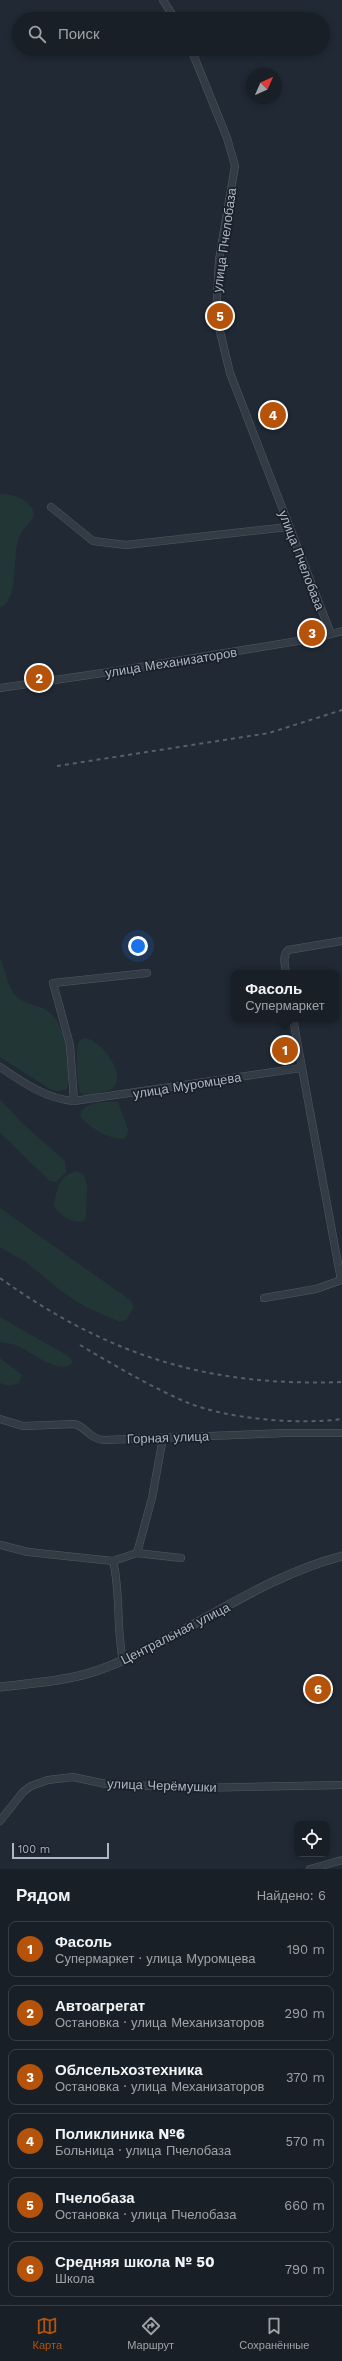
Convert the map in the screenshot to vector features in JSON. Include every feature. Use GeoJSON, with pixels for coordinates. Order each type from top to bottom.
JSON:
{"type":"FeatureCollection","features":[{"type":"Feature","properties":{"kind":"street"},"geometry":{"type":"LineString","coordinates":[[163,0],[171,12]]}},
{"type":"Feature","properties":{"kind":"street","name":"улица Пчелобаза"},"geometry":{"type":"LineString","coordinates":[[194,56],[227,138],[235,166],[219,260],[216,315],[230,372],[288,527],[331,634]]}},
{"type":"Feature","properties":{"kind":"street"},"geometry":{"type":"LineString","coordinates":[[50,507],[93,541],[126,545],[288,527]]}},
{"type":"Feature","properties":{"kind":"street","name":"улица Механизаторов"},"geometry":{"type":"LineString","coordinates":[[0,688],[116,671],[342,631]]}},
{"type":"Feature","properties":{"kind":"street"},"geometry":{"type":"LineString","coordinates":[[286,970],[284,958],[285,953],[288,950],[342,941]]}},
{"type":"Feature","properties":{"kind":"street"},"geometry":{"type":"LineString","coordinates":[[0,1067],[52,1097],[74,1101],[70,1045],[53,982],[147,973]]}},
{"type":"Feature","properties":{"kind":"street"},"geometry":{"type":"LineString","coordinates":[[264,1298],[316,1289],[342,1280],[293,1022]]}},
{"type":"Feature","properties":{"kind":"street","name":"улица Муромцева"},"geometry":{"type":"LineString","coordinates":[[74,1101],[301,1068]]}},
{"type":"Feature","properties":{"kind":"street","name":"Горная улица"},"geometry":{"type":"LineString","coordinates":[[0,1419],[23,1426],[75,1424],[80,1426],[88,1434],[98,1439],[286,1433],[342,1433]]}},
{"type":"Feature","properties":{"kind":"street"},"geometry":{"type":"LineString","coordinates":[[137,1553],[152,1498],[163,1438]]}},
{"type":"Feature","properties":{"kind":"street"},"geometry":{"type":"LineString","coordinates":[[0,1544],[28,1552],[113,1561],[137,1553],[181,1558]]}},
{"type":"Feature","properties":{"kind":"street","name":"Центральная улица"},"geometry":{"type":"LineString","coordinates":[[0,1687],[71,1677],[97,1671],[123,1661],[190,1627],[272,1581],[301,1568],[342,1556]]}},
{"type":"Feature","properties":{"kind":"street"},"geometry":{"type":"LineString","coordinates":[[113,1561],[116,1578],[118,1639],[123,1661]]}},
{"type":"Feature","properties":{"kind":"street","name":"улица Черёмушки"},"geometry":{"type":"LineString","coordinates":[[0,1821],[23,1792],[31,1786],[48,1780],[73,1778],[106,1784],[193,1788],[342,1785]]}},
{"type":"Feature","properties":{"kind":"street"},"geometry":{"type":"LineString","coordinates":[[310,1869],[342,1860]]}},
{"type":"Feature","properties":{"kind":"shaded area"},"geometry":{"type":"Polygon","coordinates":[[[0,494],[16,496],[26,501],[30,505],[34,515],[23,530],[17,543],[11,595],[7,603],[0,608],[0,494]]]}},
{"type":"Feature","properties":{"kind":"shaded area"},"geometry":{"type":"Polygon","coordinates":[[[0,958],[10,987],[15,995],[22,1001],[46,1010],[55,1019],[60,1027],[68,1050],[70,1063],[69,1083],[65,1090],[56,1091],[50,1089],[0,1057],[0,958]]]}},
{"type":"Feature","properties":{"kind":"shaded area"},"geometry":{"type":"Polygon","coordinates":[[[85,1038],[98,1044],[114,1065],[117,1073],[117,1080],[112,1089],[89,1095],[84,1095],[80,1092],[77,1074],[77,1052],[79,1041],[85,1038]]]}},
{"type":"Feature","properties":{"kind":"shaded area"},"geometry":{"type":"Polygon","coordinates":[[[0,1099],[23,1124],[65,1161],[66,1172],[56,1182],[50,1181],[0,1133],[0,1099]]]}},
{"type":"Feature","properties":{"kind":"shaded area"},"geometry":{"type":"Polygon","coordinates":[[[101,1102],[118,1102],[128,1129],[127,1136],[123,1139],[111,1137],[99,1132],[88,1124],[80,1115],[86,1107],[90,1105],[101,1102]]]}},
{"type":"Feature","properties":{"kind":"shaded area"},"geometry":{"type":"Polygon","coordinates":[[[76,1171],[84,1175],[87,1187],[86,1217],[84,1221],[80,1222],[66,1218],[56,1209],[54,1205],[59,1184],[66,1176],[76,1171]]]}},
{"type":"Feature","properties":{"kind":"shaded area"},"geometry":{"type":"Polygon","coordinates":[[[0,1208],[130,1300],[134,1307],[126,1320],[120,1322],[86,1307],[65,1294],[27,1263],[0,1247],[0,1208]]]}},
{"type":"Feature","properties":{"kind":"shaded area"},"geometry":{"type":"Polygon","coordinates":[[[0,1317],[68,1356],[73,1362],[67,1366],[60,1367],[42,1360],[18,1346],[0,1342],[0,1317]]]}},
{"type":"Feature","properties":{"kind":"shaded area"},"geometry":{"type":"Polygon","coordinates":[[[0,1358],[22,1375],[19,1383],[9,1386],[0,1383],[0,1358]]]}},
{"type":"Feature","properties":{"kind":"railway"},"geometry":{"type":"LineString","coordinates":[[57,766],[269,733],[342,710]]}},
{"type":"Feature","properties":{"kind":"railway"},"geometry":{"type":"LineString","coordinates":[[0,1278],[41,1305],[81,1328],[121,1347],[162,1361],[204,1372],[248,1379],[294,1382],[342,1382]]}},
{"type":"Feature","properties":{"kind":"railway"},"geometry":{"type":"LineString","coordinates":[[80,1345],[159,1389],[202,1408],[221,1413],[284,1421],[325,1421],[342,1419]]}},
{"type":"Feature","properties":{"kind":"place","name":"Пчелобаза"},"geometry":{"type":"Point","coordinates":[220,316]}},
{"type":"Feature","properties":{"kind":"place","name":"Поликлиника №6"},"geometry":{"type":"Point","coordinates":[273,415]}},
{"type":"Feature","properties":{"kind":"place","name":"Облсельхозтехника"},"geometry":{"type":"Point","coordinates":[312,633]}},
{"type":"Feature","properties":{"kind":"place","name":"Автоагрегат"},"geometry":{"type":"Point","coordinates":[39,678]}},
{"type":"Feature","properties":{"kind":"place","name":"Фасоль"},"geometry":{"type":"Point","coordinates":[285,1050]}},
{"type":"Feature","properties":{"kind":"place","name":"Средняя школа № 50"},"geometry":{"type":"Point","coordinates":[318,1689]}}]}
